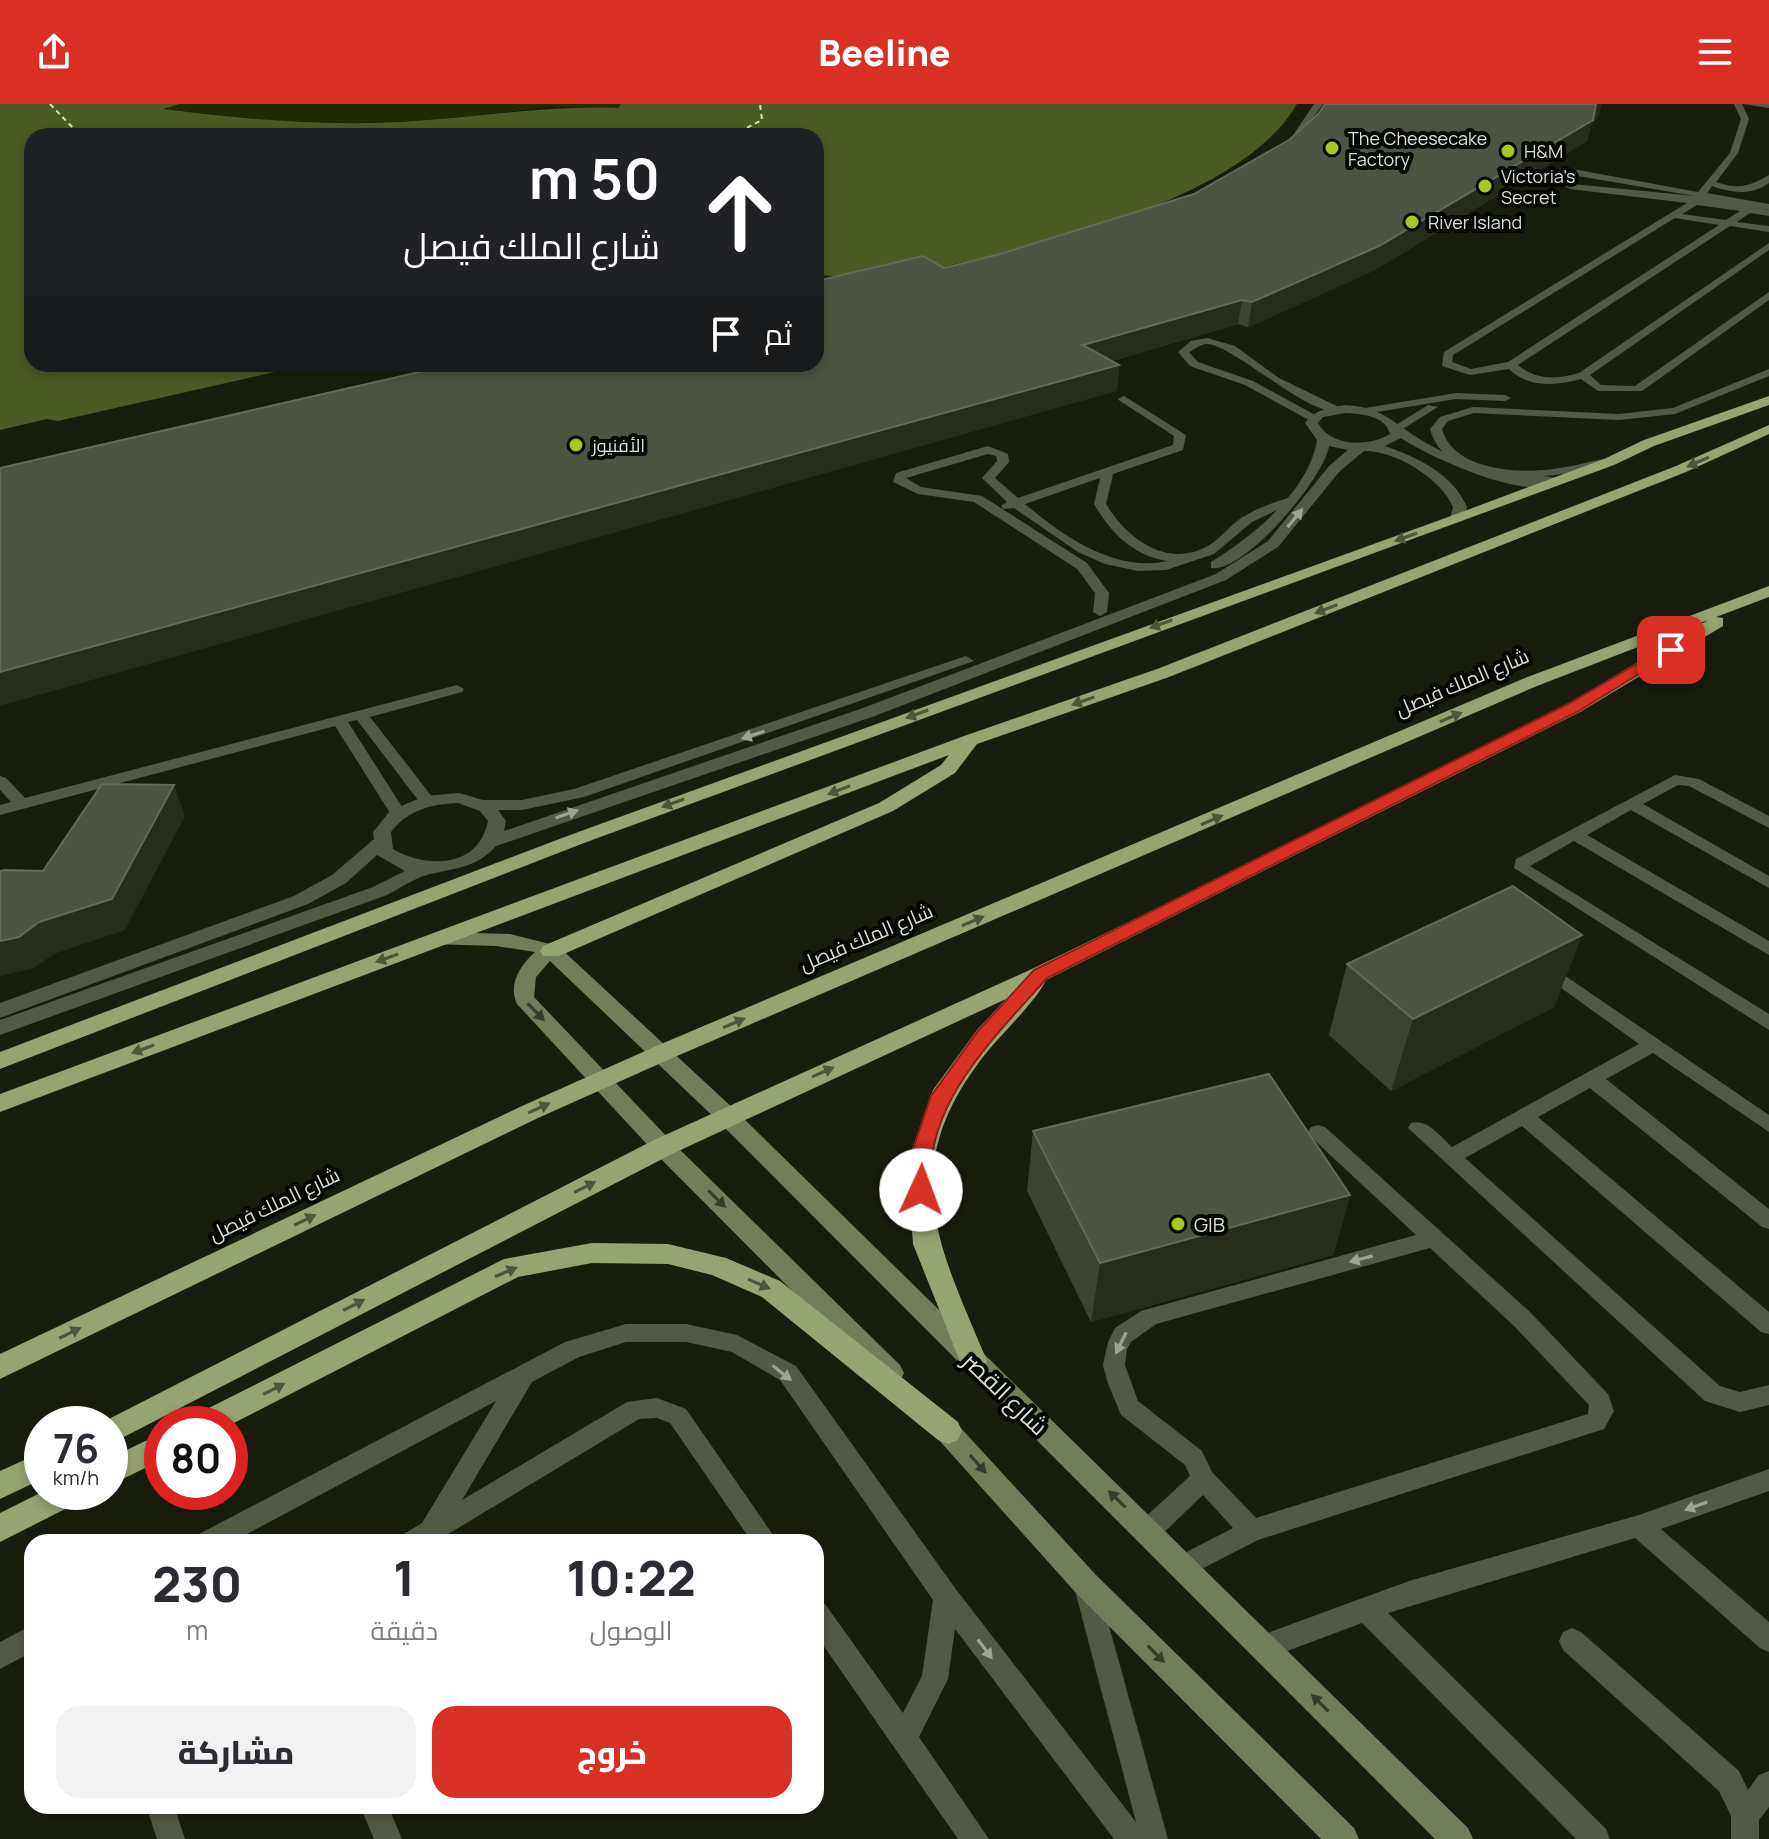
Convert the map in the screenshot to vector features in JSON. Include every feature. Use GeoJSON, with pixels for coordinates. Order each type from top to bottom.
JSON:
{"type":"FeatureCollection","features":[{"type":"Feature","properties":{"kind":"highway"},"geometry":{"type":"LineString","coordinates":[[0,1061],[577,839],[1457,519],[1609,462],[1649,443],[1769,400]]}},
{"type":"Feature","properties":{"kind":"highway"},"geometry":{"type":"LineString","coordinates":[[0,1103],[971,740],[1163,673],[1681,469],[1769,429]]}},
{"type":"Feature","properties":{"kind":"highway","name":"شارع الملك فيصل"},"geometry":{"type":"LineString","coordinates":[[128,1421],[663,1147],[1040,974],[1574,708],[1769,591]]}},
{"type":"Feature","properties":{"kind":"highway","name":"شارع الملك فيصل"},"geometry":{"type":"LineString","coordinates":[[3,1365],[662,1053],[1531,682],[1769,591]]}},
{"type":"Feature","properties":{"kind":"highway"},"geometry":{"type":"LineString","coordinates":[[551,951],[886,807],[948,769],[971,740]]}},
{"type":"Feature","properties":{"kind":"highway"},"geometry":{"type":"LineString","coordinates":[[973,1361],[926,1244],[919,1164],[941,1096],[985,1036],[1040,974]]}},
{"type":"Feature","properties":{"kind":"highway"},"geometry":{"type":"LineString","coordinates":[[240,1406],[513,1267],[592,1253],[668,1254],[717,1266],[771,1289],[948,1431]]}},
{"type":"Feature","properties":{"kind":"highway"},"geometry":{"type":"LineString","coordinates":[[0,1486],[24,1474]]}},
{"type":"Feature","properties":{"kind":"highway"},"geometry":{"type":"LineString","coordinates":[[0,1528],[36,1510]]}},
{"type":"Feature","properties":{"kind":"main road","name":"شارع القصر"},"geometry":{"type":"LineString","coordinates":[[439,939],[504,938],[526,941],[551,951],[727,1116],[973,1361],[1149,1530],[1182,1567],[1457,1839]]}},
{"type":"Feature","properties":{"kind":"main road"},"geometry":{"type":"LineString","coordinates":[[551,951],[531,968],[522,989],[524,999],[663,1147],[764,1243],[948,1431],[1086,1584],[1343,1839]]}},
{"type":"Feature","properties":{"kind":"street"},"geometry":{"type":"LineString","coordinates":[[1276,154],[1312,117],[1319,104]]}},
{"type":"Feature","properties":{"kind":"street"},"geometry":{"type":"LineString","coordinates":[[1457,519],[1461,513],[1459,499],[1444,483],[1400,455],[1324,438],[1312,428],[1313,418],[1337,409],[1365,411],[1391,421],[1397,429],[1467,465],[1505,480],[1558,481]]}},
{"type":"Feature","properties":{"kind":"street"},"geometry":{"type":"LineString","coordinates":[[494,841],[536,824],[869,712],[1221,577],[1273,544],[1335,468],[1364,446],[1390,441],[1397,429]]}},
{"type":"Feature","properties":{"kind":"street"},"geometry":{"type":"LineString","coordinates":[[424,869],[394,861],[381,842],[382,832],[398,813],[427,801],[459,798],[485,805],[522,805],[578,793],[856,701],[1100,612],[1225,560],[1256,539],[1288,502],[1320,461],[1324,438]]}},
{"type":"Feature","properties":{"kind":"street"},"geometry":{"type":"LineString","coordinates":[[0,1028],[380,891],[424,869],[458,865],[486,851],[494,841],[499,822],[485,805]]}},
{"type":"Feature","properties":{"kind":"street"},"geometry":{"type":"LineString","coordinates":[[0,1011],[301,900],[339,879],[381,842]]}},
{"type":"Feature","properties":{"kind":"lane"},"geometry":{"type":"LineString","coordinates":[[1738,104],[1745,119],[1734,153],[1698,200],[1448,354],[1444,360],[1450,367],[1470,372],[1511,365],[1748,210]]}},
{"type":"Feature","properties":{"kind":"lane"},"geometry":{"type":"LineString","coordinates":[[1747,104],[1769,106]]}},
{"type":"Feature","properties":{"kind":"lane"},"geometry":{"type":"LineString","coordinates":[[1611,168],[1560,174],[1556,180],[1570,186],[1618,186]]}},
{"type":"Feature","properties":{"kind":"lane"},"geometry":{"type":"LineString","coordinates":[[1578,173],[1618,186],[1748,210],[1769,210]]}},
{"type":"Feature","properties":{"kind":"lane"},"geometry":{"type":"LineString","coordinates":[[1709,182],[1740,189],[1765,189],[1769,178]]}},
{"type":"Feature","properties":{"kind":"lane"},"geometry":{"type":"LineString","coordinates":[[1698,200],[1769,210]]}},
{"type":"Feature","properties":{"kind":"lane"},"geometry":{"type":"LineString","coordinates":[[1671,215],[1769,229]]}},
{"type":"Feature","properties":{"kind":"lane"},"geometry":{"type":"LineString","coordinates":[[1511,365],[1521,374],[1541,380],[1563,381],[1583,375],[1769,246]]}},
{"type":"Feature","properties":{"kind":"lane"},"geometry":{"type":"LineString","coordinates":[[1742,263],[1758,265]]}},
{"type":"Feature","properties":{"kind":"lane"},"geometry":{"type":"LineString","coordinates":[[1583,375],[1598,388],[1638,389],[1769,295]]}},
{"type":"Feature","properties":{"kind":"lane"},"geometry":{"type":"LineString","coordinates":[[1313,418],[1229,375],[1194,364],[1183,352],[1199,344],[1227,346],[1242,353],[1276,381],[1337,409]]}},
{"type":"Feature","properties":{"kind":"lane"},"geometry":{"type":"LineString","coordinates":[[1229,375],[1258,367]]}},
{"type":"Feature","properties":{"kind":"lane"},"geometry":{"type":"LineString","coordinates":[[1609,462],[1529,475],[1467,465],[1438,441],[1436,429],[1444,419],[1462,412],[1486,409],[1639,416],[1675,411],[1769,372]]}},
{"type":"Feature","properties":{"kind":"lane"},"geometry":{"type":"LineString","coordinates":[[1365,411],[1472,398],[1621,408],[1703,398]]}},
{"type":"Feature","properties":{"kind":"lane"},"geometry":{"type":"LineString","coordinates":[[1397,429],[1429,407],[1472,398],[1558,413]]}},
{"type":"Feature","properties":{"kind":"lane"},"geometry":{"type":"LineString","coordinates":[[997,511],[1179,447],[1182,442],[1180,435],[1124,399]]}},
{"type":"Feature","properties":{"kind":"lane"},"geometry":{"type":"LineString","coordinates":[[1100,612],[1102,593],[1091,574],[978,499],[918,490],[899,482],[900,476],[988,450],[1002,454],[1003,462],[988,478],[1014,503],[1077,546],[1120,563],[1154,567],[1211,550],[1255,515],[1288,502]]}},
{"type":"Feature","properties":{"kind":"lane"},"geometry":{"type":"LineString","coordinates":[[1107,474],[1100,504],[1114,530],[1147,550],[1168,556],[1193,556]]}},
{"type":"Feature","properties":{"kind":"lane"},"geometry":{"type":"LineString","coordinates":[[0,810],[457,689]]}},
{"type":"Feature","properties":{"kind":"lane"},"geometry":{"type":"LineString","coordinates":[[360,714],[427,801]]}},
{"type":"Feature","properties":{"kind":"lane"},"geometry":{"type":"LineString","coordinates":[[339,720],[398,813]]}},
{"type":"Feature","properties":{"kind":"lane"},"geometry":{"type":"LineString","coordinates":[[1769,823],[1683,779],[1630,803],[1522,863],[1525,872],[1769,1023]]}},
{"type":"Feature","properties":{"kind":"lane"},"geometry":{"type":"LineString","coordinates":[[0,781],[22,805]]}},
{"type":"Feature","properties":{"kind":"lane"},"geometry":{"type":"LineString","coordinates":[[1630,803],[1769,883]]}},
{"type":"Feature","properties":{"kind":"lane"},"geometry":{"type":"LineString","coordinates":[[1574,834],[1769,949]]}},
{"type":"Feature","properties":{"kind":"lane"},"geometry":{"type":"LineString","coordinates":[[1527,955],[1769,1125]]}},
{"type":"Feature","properties":{"kind":"lane"},"geometry":{"type":"LineString","coordinates":[[1450,1157],[1654,1044]]}},
{"type":"Feature","properties":{"kind":"lane"},"geometry":{"type":"LineString","coordinates":[[1591,1078],[1769,1221]]}},
{"type":"Feature","properties":{"kind":"lane"},"geometry":{"type":"LineString","coordinates":[[1523,1116],[1769,1325]]}},
{"type":"Feature","properties":{"kind":"lane"},"geometry":{"type":"LineString","coordinates":[[1418,1128],[1713,1394],[1740,1402],[1769,1395]]}},
{"type":"Feature","properties":{"kind":"lane"},"geometry":{"type":"LineString","coordinates":[[1182,1567],[1252,1531],[1596,1422],[1602,1411],[1600,1401],[1522,1319],[1318,1132]]}},
{"type":"Feature","properties":{"kind":"lane"},"geometry":{"type":"LineString","coordinates":[[1252,1531],[1203,1479],[1194,1458],[1129,1408],[1114,1365],[1123,1335],[1149,1317],[1436,1238]]}},
{"type":"Feature","properties":{"kind":"lane"},"geometry":{"type":"LineString","coordinates":[[223,1534],[573,1349],[626,1333],[686,1333],[737,1344],[788,1373],[946,1597],[1131,1839]]}},
{"type":"Feature","properties":{"kind":"lane"},"geometry":{"type":"LineString","coordinates":[[423,1534],[525,1375]]}},
{"type":"Feature","properties":{"kind":"lane"},"geometry":{"type":"LineString","coordinates":[[426,1534],[635,1409],[657,1408],[678,1416],[760,1534]]}},
{"type":"Feature","properties":{"kind":"lane"},"geometry":{"type":"LineString","coordinates":[[1149,1530],[1203,1479]]}},
{"type":"Feature","properties":{"kind":"lane"},"geometry":{"type":"LineString","coordinates":[[1263,1647],[1409,1593],[1639,1526],[1769,1480]]}},
{"type":"Feature","properties":{"kind":"lane"},"geometry":{"type":"LineString","coordinates":[[1639,1526],[1769,1639]]}},
{"type":"Feature","properties":{"kind":"lane"},"geometry":{"type":"LineString","coordinates":[[1086,1584],[1154,1839]]}},
{"type":"Feature","properties":{"kind":"lane"},"geometry":{"type":"LineString","coordinates":[[904,1738],[935,1679],[946,1597]]}},
{"type":"Feature","properties":{"kind":"lane"},"geometry":{"type":"LineString","coordinates":[[1367,1610],[1596,1839]]}},
{"type":"Feature","properties":{"kind":"lane"},"geometry":{"type":"LineString","coordinates":[[824,1624],[975,1839]]}},
{"type":"Feature","properties":{"kind":"lane"},"geometry":{"type":"LineString","coordinates":[[1572,1641],[1715,1766],[1739,1798],[1745,1827]]}},
{"type":"Feature","properties":{"kind":"lane"},"geometry":{"type":"LineString","coordinates":[[0,1656],[24,1642]]}},
{"type":"Feature","properties":{"kind":"lane"},"geometry":{"type":"LineString","coordinates":[[1745,1827],[1769,1785]]}},
{"type":"Feature","properties":{"kind":"lane"},"geometry":{"type":"LineString","coordinates":[[163,1814],[171,1839]]}},
{"type":"Feature","properties":{"kind":"lane"},"geometry":{"type":"LineString","coordinates":[[377,1814],[388,1839]]}},
{"type":"Feature","properties":{"kind":"shaded area"},"geometry":{"type":"Polygon","coordinates":[[[0,104],[180,104],[163,109],[252,119],[340,123],[400,122],[563,108],[618,108],[621,104],[1297,104],[1271,136],[1235,165],[1192,190],[1093,228],[915,276],[892,279],[824,276],[824,128],[24,128],[24,372],[275,372],[58,421],[47,419],[0,430],[0,104]]]}},
{"type":"Feature","properties":{"kind":"shaded area"},"geometry":{"type":"Polygon","coordinates":[[[180,104],[621,104],[618,108],[550,107],[435,120],[353,123],[281,121],[160,109],[180,104]]]}},
{"type":"Feature","properties":{"kind":"building","name":"الأفنيوز"},"geometry":{"type":"Polygon","coordinates":[[[1325,104],[1596,104],[1593,120],[1379,246],[1252,302],[1242,300],[1083,345],[1119,365],[0,672],[0,468],[419,372],[824,372],[824,279],[923,256],[944,268],[1000,254],[1194,194],[1289,140],[1325,104]]]}},
{"type":"Feature","properties":{"kind":"building"},"geometry":{"type":"Polygon","coordinates":[[[102,784],[174,785],[112,899],[39,922],[19,937],[0,941],[0,871],[43,871],[102,784]]]}},
{"type":"Feature","properties":{"kind":"building"},"geometry":{"type":"Polygon","coordinates":[[[1513,886],[1582,935],[1413,1019],[1347,964],[1513,886]]]}},
{"type":"Feature","properties":{"kind":"building"},"geometry":{"type":"Polygon","coordinates":[[[1269,1074],[1350,1195],[1100,1263],[1033,1131],[1269,1074]]]}},
{"type":"Feature","properties":{"kind":"ferry route"},"geometry":{"type":"LineString","coordinates":[[50,104],[73,128]]}},
{"type":"Feature","properties":{"kind":"ferry route"},"geometry":{"type":"LineString","coordinates":[[746,128],[762,120],[760,104]]}},
{"type":"Feature","properties":{"kind":"place","name":"The Cheesecake Factory"},"geometry":{"type":"Point","coordinates":[1332,148]}},
{"type":"Feature","properties":{"kind":"place","name":"H&M"},"geometry":{"type":"Point","coordinates":[1508,151]}},
{"type":"Feature","properties":{"kind":"place","name":"Victoria's Secret"},"geometry":{"type":"Point","coordinates":[1485,186]}},
{"type":"Feature","properties":{"kind":"place","name":"River Island"},"geometry":{"type":"Point","coordinates":[1412,222]}},
{"type":"Feature","properties":{"kind":"place","name":"الأفنيوز"},"geometry":{"type":"Point","coordinates":[576,445]}},
{"type":"Feature","properties":{"kind":"place","name":"GIB"},"geometry":{"type":"Point","coordinates":[1178,1224]}},
{"type":"Feature","properties":{"kind":"route"},"geometry":{"type":"LineString","coordinates":[[921,1190],[919,1164],[941,1096],[985,1036],[1040,974],[1574,708],[1671,650]]}}]}
